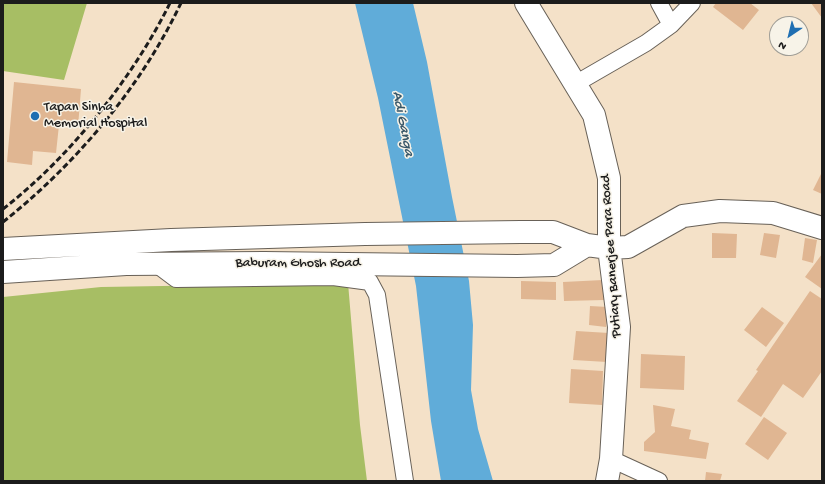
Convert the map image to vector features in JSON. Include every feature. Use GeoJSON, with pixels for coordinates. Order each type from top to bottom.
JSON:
{"type":"FeatureCollection","features":[{"type":"Feature","properties":{"kind":"main road","name":"Putiary Banerjee Para Road"},"geometry":{"type":"LineString","coordinates":[[526,3],[594,115],[609,178],[609,248],[619,327],[611,460],[607,481]]}},
{"type":"Feature","properties":{"kind":"main road","name":"Baburam Ghosh Road"},"geometry":{"type":"LineString","coordinates":[[3,249],[171,240],[365,234],[521,232],[553,232],[587,245],[609,248],[628,247],[683,216],[720,211],[773,213],[822,228]]}},
{"type":"Feature","properties":{"kind":"main road","name":"Baburam Ghosh Road"},"geometry":{"type":"LineString","coordinates":[[3,272],[126,264],[264,263],[517,266],[554,265],[587,245]]}},
{"type":"Feature","properties":{"kind":"street"},"geometry":{"type":"LineString","coordinates":[[658,3],[671,25]]}},
{"type":"Feature","properties":{"kind":"street"},"geometry":{"type":"LineString","coordinates":[[575,84],[646,44],[671,25],[692,3]]}},
{"type":"Feature","properties":{"kind":"street"},"geometry":{"type":"LineString","coordinates":[[166,264],[176,279],[333,277],[370,282],[377,295],[405,481]]}},
{"type":"Feature","properties":{"kind":"street"},"geometry":{"type":"LineString","coordinates":[[611,460],[659,481]]}},
{"type":"Feature","properties":{"kind":"green space"},"geometry":{"type":"Polygon","coordinates":[[[3,3],[87,3],[64,80],[3,71],[3,3]]]}},
{"type":"Feature","properties":{"kind":"green space"},"geometry":{"type":"Polygon","coordinates":[[[348,283],[360,425],[367,481],[3,481],[3,297],[101,287],[348,283]]]}},
{"type":"Feature","properties":{"kind":"water","name":"Adi Ganga"},"geometry":{"type":"Polygon","coordinates":[[[355,3],[413,3],[427,62],[469,281],[473,325],[471,390],[478,429],[493,481],[441,481],[431,421],[416,286],[378,98],[355,3]]]}},
{"type":"Feature","properties":{"kind":"building"},"geometry":{"type":"Polygon","coordinates":[[[716,3],[750,3],[759,10],[743,30],[713,7],[716,3]]]}},
{"type":"Feature","properties":{"kind":"building"},"geometry":{"type":"Polygon","coordinates":[[[811,3],[822,3],[822,18],[811,3]]]}},
{"type":"Feature","properties":{"kind":"building"},"geometry":{"type":"Polygon","coordinates":[[[14,82],[81,89],[78,127],[59,125],[56,153],[33,151],[32,165],[7,162],[14,82]]]}},
{"type":"Feature","properties":{"kind":"building"},"geometry":{"type":"Polygon","coordinates":[[[822,172],[822,194],[813,190],[822,172]]]}},
{"type":"Feature","properties":{"kind":"building"},"geometry":{"type":"Polygon","coordinates":[[[712,233],[737,234],[736,258],[712,258],[712,233]]]}},
{"type":"Feature","properties":{"kind":"building"},"geometry":{"type":"Polygon","coordinates":[[[764,233],[780,235],[776,258],[760,255],[764,233]]]}},
{"type":"Feature","properties":{"kind":"building"},"geometry":{"type":"Polygon","coordinates":[[[805,238],[817,240],[813,263],[802,260],[805,238]]]}},
{"type":"Feature","properties":{"kind":"building"},"geometry":{"type":"Polygon","coordinates":[[[822,254],[822,289],[805,277],[822,254]]]}},
{"type":"Feature","properties":{"kind":"building"},"geometry":{"type":"Polygon","coordinates":[[[603,280],[604,300],[564,301],[563,282],[603,280]]]}},
{"type":"Feature","properties":{"kind":"building"},"geometry":{"type":"Polygon","coordinates":[[[521,281],[556,282],[556,300],[521,299],[521,281]]]}},
{"type":"Feature","properties":{"kind":"building"},"geometry":{"type":"Polygon","coordinates":[[[810,291],[822,299],[822,371],[803,398],[783,384],[761,417],[737,401],[758,371],[756,370],[810,291]]]}},
{"type":"Feature","properties":{"kind":"building"},"geometry":{"type":"Polygon","coordinates":[[[590,306],[608,307],[606,327],[589,325],[590,306]]]}},
{"type":"Feature","properties":{"kind":"building"},"geometry":{"type":"Polygon","coordinates":[[[762,307],[784,323],[766,347],[744,330],[762,307]]]}},
{"type":"Feature","properties":{"kind":"building"},"geometry":{"type":"Polygon","coordinates":[[[576,331],[609,333],[607,362],[573,360],[576,331]]]}},
{"type":"Feature","properties":{"kind":"building"},"geometry":{"type":"Polygon","coordinates":[[[641,354],[685,356],[684,390],[640,388],[641,354]]]}},
{"type":"Feature","properties":{"kind":"building"},"geometry":{"type":"Polygon","coordinates":[[[571,369],[603,371],[602,405],[569,403],[571,369]]]}},
{"type":"Feature","properties":{"kind":"building"},"geometry":{"type":"Polygon","coordinates":[[[653,405],[675,409],[671,426],[691,430],[689,439],[709,443],[706,459],[644,451],[644,442],[655,432],[653,405]]]}},
{"type":"Feature","properties":{"kind":"building"},"geometry":{"type":"Polygon","coordinates":[[[764,417],[787,433],[768,460],[745,444],[764,417]]]}},
{"type":"Feature","properties":{"kind":"building"},"geometry":{"type":"Polygon","coordinates":[[[706,472],[722,474],[720,481],[705,481],[706,472]]]}},
{"type":"Feature","properties":{"kind":"railway"},"geometry":{"type":"LineString","coordinates":[[3,209],[28,189],[52,166],[97,115],[138,60],[170,3]]}},
{"type":"Feature","properties":{"kind":"railway"},"geometry":{"type":"LineString","coordinates":[[3,222],[56,175],[104,122],[147,64],[181,3]]}},
{"type":"Feature","properties":{"kind":"place","name":"Tapan Sinha Memorial Hospital"},"geometry":{"type":"Point","coordinates":[35,116]}}]}
